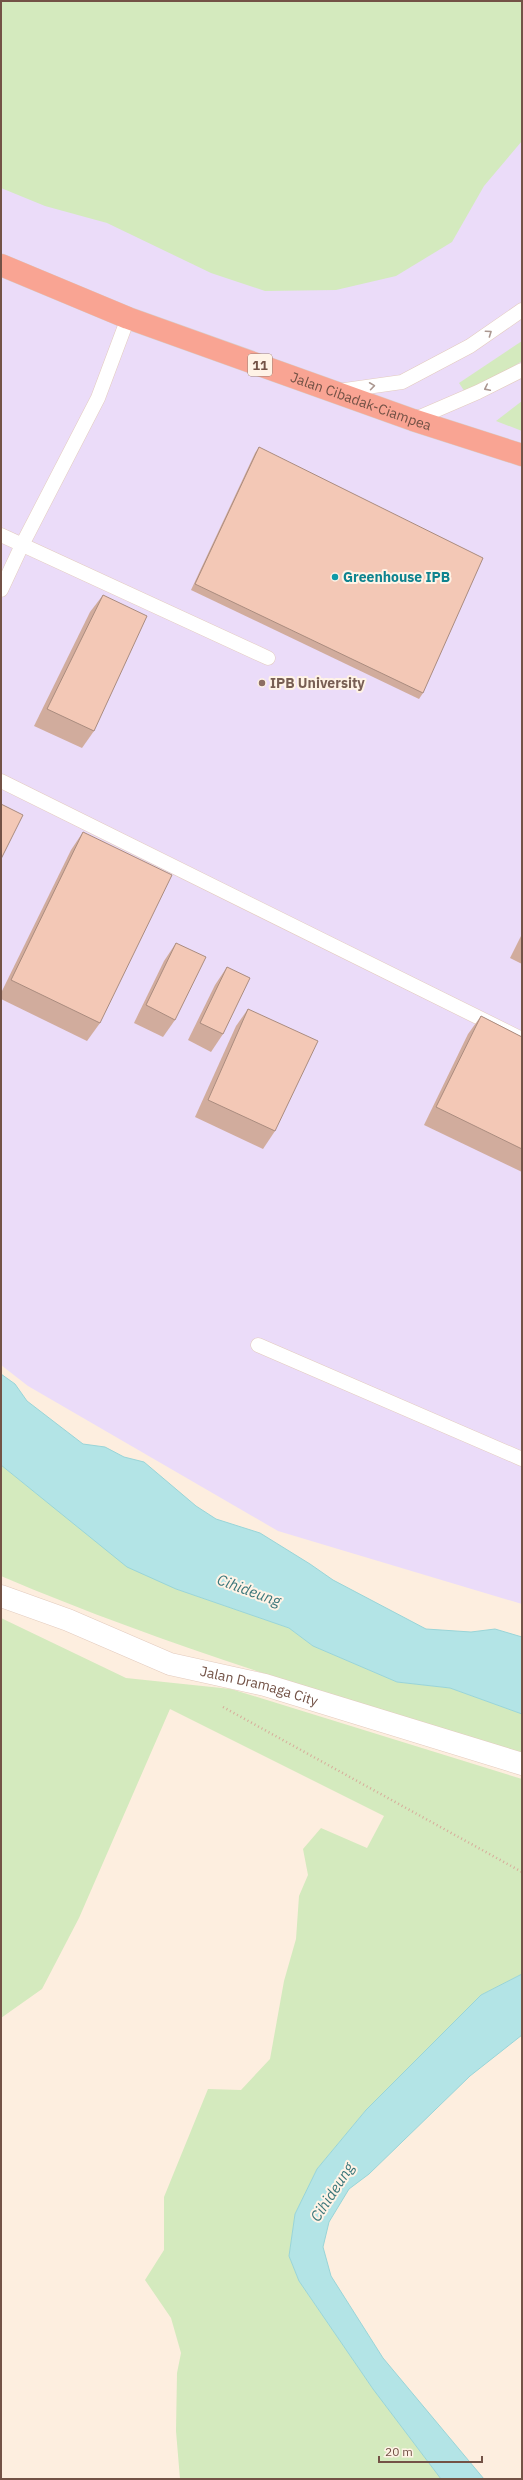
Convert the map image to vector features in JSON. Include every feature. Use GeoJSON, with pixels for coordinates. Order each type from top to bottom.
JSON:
{"type":"FeatureCollection","features":[{"type":"Feature","properties":{"kind":"highway","name":"Jalan Cibadak-Ciampea"},"geometry":{"type":"LineString","coordinates":[[1,265],[128,318],[413,420],[522,455]]}},
{"type":"Feature","properties":{"kind":"street","name":"Jalan Dramaga City"},"geometry":{"type":"LineString","coordinates":[[1,1596],[68,1620],[170,1664],[265,1685],[522,1764]]}},
{"type":"Feature","properties":{"kind":"lane"},"geometry":{"type":"LineString","coordinates":[[334,391],[402,382],[470,346],[522,310]]}},
{"type":"Feature","properties":{"kind":"lane"},"geometry":{"type":"LineString","coordinates":[[1,590],[22,545],[98,398],[128,318]]}},
{"type":"Feature","properties":{"kind":"lane"},"geometry":{"type":"LineString","coordinates":[[413,420],[478,392],[522,370]]}},
{"type":"Feature","properties":{"kind":"lane"},"geometry":{"type":"LineString","coordinates":[[1,535],[268,658]]}},
{"type":"Feature","properties":{"kind":"lane"},"geometry":{"type":"LineString","coordinates":[[1,781],[522,1039]]}},
{"type":"Feature","properties":{"kind":"lane"},"geometry":{"type":"LineString","coordinates":[[258,1345],[522,1459]]}},
{"type":"Feature","properties":{"kind":"path"},"geometry":{"type":"LineString","coordinates":[[220,1706],[522,1872]]}},
{"type":"Feature","properties":{"kind":"shaded area","name":"IPB University"},"geometry":{"type":"Polygon","coordinates":[[[1,1],[522,1],[522,1604],[278,1531],[28,1386],[1,1365],[1,1]]]}},
{"type":"Feature","properties":{"kind":"green space"},"geometry":{"type":"Polygon","coordinates":[[[1,1],[522,1],[522,141],[484,186],[452,242],[396,276],[336,290],[265,291],[211,273],[107,223],[45,206],[1,188],[1,1]]]}},
{"type":"Feature","properties":{"kind":"green space"},"geometry":{"type":"Polygon","coordinates":[[[522,341],[522,361],[467,395],[459,383],[522,341]]]}},
{"type":"Feature","properties":{"kind":"green space"},"geometry":{"type":"Polygon","coordinates":[[[522,401],[522,431],[496,421],[522,401]]]}},
{"type":"Feature","properties":{"kind":"green space"},"geometry":{"type":"Polygon","coordinates":[[[1,1465],[78,1527],[176,1589],[289,1628],[313,1646],[397,1682],[450,1688],[522,1714],[522,1754],[324,1693],[194,1650],[129,1627],[1,1576],[1,1465]]]}},
{"type":"Feature","properties":{"kind":"green space"},"geometry":{"type":"Polygon","coordinates":[[[1,1618],[126,1678],[231,1689],[522,1779],[522,1974],[481,1995],[366,2110],[317,2169],[295,2214],[289,2256],[299,2281],[373,2389],[441,2479],[180,2479],[176,2431],[177,2373],[181,2353],[171,2318],[145,2280],[164,2250],[164,2197],[208,2089],[241,2090],[270,2059],[284,1981],[296,1939],[299,1896],[308,1875],[303,1849],[321,1828],[367,1848],[384,1816],[170,1709],[79,1918],[42,1989],[1,2018],[1,1618]]]}},
{"type":"Feature","properties":{"kind":"water","name":"Cihideung"},"geometry":{"type":"Polygon","coordinates":[[[1,1374],[15,1384],[27,1401],[83,1444],[105,1447],[124,1457],[144,1462],[196,1506],[216,1519],[260,1533],[333,1580],[426,1629],[471,1632],[495,1629],[522,1637],[522,1714],[450,1688],[397,1682],[313,1646],[289,1628],[176,1589],[127,1567],[1,1465],[1,1374]]]}},
{"type":"Feature","properties":{"kind":"water","name":"Cihideung"},"geometry":{"type":"Polygon","coordinates":[[[522,1974],[522,2035],[470,2076],[369,2174],[349,2189],[329,2222],[323,2247],[331,2276],[383,2358],[484,2479],[441,2479],[373,2389],[299,2281],[289,2256],[295,2214],[317,2169],[366,2110],[481,1995],[522,1974]]]}},
{"type":"Feature","properties":{"kind":"building","name":"Greenhouse IPB"},"geometry":{"type":"Polygon","coordinates":[[[259,447],[483,558],[423,693],[195,584],[259,447]]]}},
{"type":"Feature","properties":{"kind":"building"},"geometry":{"type":"Polygon","coordinates":[[[103,595],[147,616],[94,731],[47,709],[103,595]]]}},
{"type":"Feature","properties":{"kind":"building"},"geometry":{"type":"Polygon","coordinates":[[[1,804],[23,815],[1,859],[1,804]]]}},
{"type":"Feature","properties":{"kind":"building"},"geometry":{"type":"Polygon","coordinates":[[[83,832],[172,875],[100,1023],[11,980],[83,832]]]}},
{"type":"Feature","properties":{"kind":"building"},"geometry":{"type":"Polygon","coordinates":[[[176,943],[206,957],[175,1020],[146,1005],[176,943]]]}},
{"type":"Feature","properties":{"kind":"building"},"geometry":{"type":"Polygon","coordinates":[[[227,967],[250,978],[223,1034],[200,1023],[227,967]]]}},
{"type":"Feature","properties":{"kind":"building"},"geometry":{"type":"Polygon","coordinates":[[[248,1009],[318,1041],[275,1131],[208,1100],[248,1009]]]}},
{"type":"Feature","properties":{"kind":"building"},"geometry":{"type":"Polygon","coordinates":[[[481,1016],[522,1037],[522,1149],[436,1107],[481,1016]]]}},
{"type":"Feature","properties":{"kind":"place","name":"Greenhouse IPB"},"geometry":{"type":"Point","coordinates":[335,577]}},
{"type":"Feature","properties":{"kind":"place","name":"IPB University"},"geometry":{"type":"Point","coordinates":[262,683]}}]}
